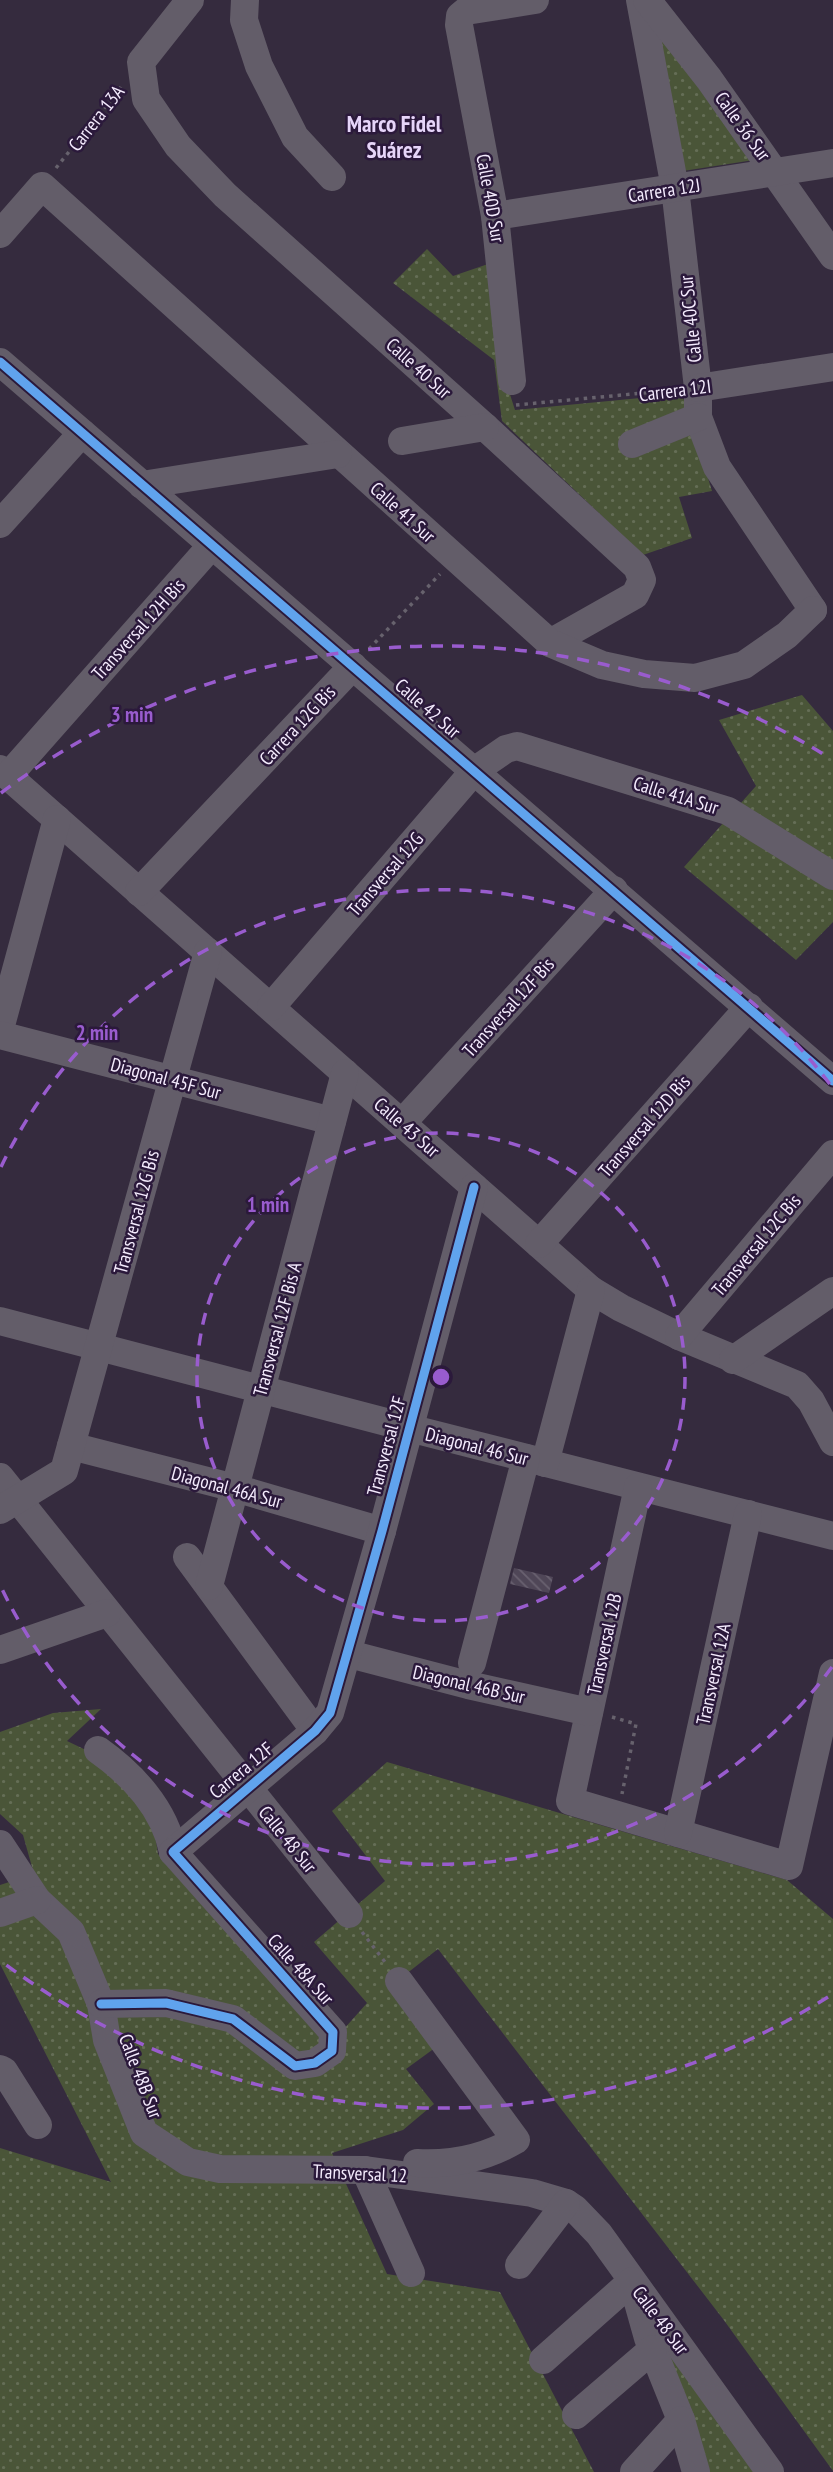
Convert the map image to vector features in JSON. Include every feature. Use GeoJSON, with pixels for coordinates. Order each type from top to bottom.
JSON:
{"type":"FeatureCollection","features":[{"type":"Feature","properties":{"kind":"street"},"geometry":{"type":"LineString","coordinates":[[141,62],[190,0]]}},
{"type":"Feature","properties":{"kind":"street"},"geometry":{"type":"LineString","coordinates":[[245,0],[244,20],[259,66],[295,137],[332,177]]}},
{"type":"Feature","properties":{"kind":"street","name":"Calle 40D Sur"},"geometry":{"type":"LineString","coordinates":[[514,394],[495,216],[459,25],[460,16],[466,11],[536,0]]}},
{"type":"Feature","properties":{"kind":"street","name":"Calle 40C Sur"},"geometry":{"type":"LineString","coordinates":[[640,0],[675,188],[698,388],[698,417],[717,467],[823,607]]}},
{"type":"Feature","properties":{"kind":"street","name":"Calle 36 Sur"},"geometry":{"type":"LineString","coordinates":[[647,0],[695,60],[833,256]]}},
{"type":"Feature","properties":{"kind":"street"},"geometry":{"type":"LineString","coordinates":[[653,67],[695,60]]}},
{"type":"Feature","properties":{"kind":"street","name":"Calle 40 Sur"},"geometry":{"type":"LineString","coordinates":[[141,62],[146,100],[178,146],[225,195],[638,567],[642,580],[635,595],[550,643]]}},
{"type":"Feature","properties":{"kind":"street","name":"Carrera 12J"},"geometry":{"type":"LineString","coordinates":[[495,216],[833,163]]}},
{"type":"Feature","properties":{"kind":"street"},"geometry":{"type":"LineString","coordinates":[[0,234],[42,186]]}},
{"type":"Feature","properties":{"kind":"street","name":"Calle 41 Sur"},"geometry":{"type":"LineString","coordinates":[[42,186],[550,643],[602,665],[644,674],[695,678],[744,665],[823,607]]}},
{"type":"Feature","properties":{"kind":"street","name":"Calle 42 Sur"},"geometry":{"type":"LineString","coordinates":[[0,362],[833,1081]]}},
{"type":"Feature","properties":{"kind":"street","name":"Carrera 12I"},"geometry":{"type":"LineString","coordinates":[[698,388],[833,367]]}},
{"type":"Feature","properties":{"kind":"street"},"geometry":{"type":"LineString","coordinates":[[632,444],[698,417]]}},
{"type":"Feature","properties":{"kind":"street"},"geometry":{"type":"LineString","coordinates":[[402,441],[485,428]]}},
{"type":"Feature","properties":{"kind":"street"},"geometry":{"type":"LineString","coordinates":[[0,524],[82,433]]}},
{"type":"Feature","properties":{"kind":"street"},"geometry":{"type":"LineString","coordinates":[[142,485],[338,454]]}},
{"type":"Feature","properties":{"kind":"street","name":"Transversal 12H Bis"},"geometry":{"type":"LineString","coordinates":[[4,772],[212,545]]}},
{"type":"Feature","properties":{"kind":"street","name":"Carrera 12G Bis"},"geometry":{"type":"LineString","coordinates":[[139,891],[353,666]]}},
{"type":"Feature","properties":{"kind":"street","name":"Calle 41A Sur"},"geometry":{"type":"LineString","coordinates":[[506,748],[517,746],[728,811],[833,876]]}},
{"type":"Feature","properties":{"kind":"street","name":"Transversal 12G"},"geometry":{"type":"LineString","coordinates":[[271,1007],[474,771],[506,748]]}},
{"type":"Feature","properties":{"kind":"street","name":"Calle 43 Sur"},"geometry":{"type":"LineString","coordinates":[[4,772],[591,1290],[679,1336],[822,1394],[833,1442]]}},
{"type":"Feature","properties":{"kind":"street"},"geometry":{"type":"LineString","coordinates":[[0,1029],[57,820]]}},
{"type":"Feature","properties":{"kind":"street","name":"Transversal 12F Bis"},"geometry":{"type":"LineString","coordinates":[[402,1123],[614,890]]}},
{"type":"Feature","properties":{"kind":"street","name":"Transversal 12G Bis"},"geometry":{"type":"LineString","coordinates":[[67,1459],[208,952]]}},
{"type":"Feature","properties":{"kind":"street","name":"Transversal 12D Bis"},"geometry":{"type":"LineString","coordinates":[[539,1244],[749,1007]]}},
{"type":"Feature","properties":{"kind":"street","name":"Diagonal 45F Sur"},"geometry":{"type":"LineString","coordinates":[[0,1035],[332,1121]]}},
{"type":"Feature","properties":{"kind":"street","name":"Transversal 12F Bis A"},"geometry":{"type":"LineString","coordinates":[[209,1586],[345,1073]]}},
{"type":"Feature","properties":{"kind":"street","name":"Transversal 12C Bis"},"geometry":{"type":"LineString","coordinates":[[679,1336],[833,1154]]}},
{"type":"Feature","properties":{"kind":"street","name":"Transversal 12F"},"geometry":{"type":"LineString","coordinates":[[323,1722],[349,1654],[474,1187]]}},
{"type":"Feature","properties":{"kind":"street"},"geometry":{"type":"LineString","coordinates":[[472,1663],[591,1290]]}},
{"type":"Feature","properties":{"kind":"street"},"geometry":{"type":"LineString","coordinates":[[733,1360],[833,1291]]}},
{"type":"Feature","properties":{"kind":"street","name":"Diagonal 46 Sur"},"geometry":{"type":"LineString","coordinates":[[0,1321],[833,1536]]}},
{"type":"Feature","properties":{"kind":"street"},"geometry":{"type":"LineString","coordinates":[[8,1505],[67,1459]]}},
{"type":"Feature","properties":{"kind":"street","name":"Diagonal 46A Sur"},"geometry":{"type":"LineString","coordinates":[[67,1459],[235,1488],[382,1531]]}},
{"type":"Feature","properties":{"kind":"street","name":"Calle 48 Sur"},"geometry":{"type":"LineString","coordinates":[[0,1477],[8,1505],[107,1613],[349,1914]]}},
{"type":"Feature","properties":{"kind":"street","name":"Transversal 12B"},"geometry":{"type":"LineString","coordinates":[[618,1815],[570,1801],[638,1486]]}},
{"type":"Feature","properties":{"kind":"street","name":"Transversal 12A"},"geometry":{"type":"LineString","coordinates":[[678,1833],[748,1514]]}},
{"type":"Feature","properties":{"kind":"street"},"geometry":{"type":"LineString","coordinates":[[187,1557],[323,1722]]}},
{"type":"Feature","properties":{"kind":"street"},"geometry":{"type":"LineString","coordinates":[[0,1650],[107,1613]]}},
{"type":"Feature","properties":{"kind":"street","name":"Diagonal 46B Sur"},"geometry":{"type":"LineString","coordinates":[[349,1654],[468,1685],[589,1712]]}},
{"type":"Feature","properties":{"kind":"street"},"geometry":{"type":"LineString","coordinates":[[618,1815],[789,1866],[833,1672]]}},
{"type":"Feature","properties":{"kind":"street","name":"Carrera 12F"},"geometry":{"type":"LineString","coordinates":[[173,1852],[323,1722]]}},
{"type":"Feature","properties":{"kind":"street"},"geometry":{"type":"LineString","coordinates":[[98,1749],[123,1768],[145,1793],[170,1835],[173,1852]]}},
{"type":"Feature","properties":{"kind":"street","name":"Calle 48B Sur"},"geometry":{"type":"LineString","coordinates":[[0,1844],[37,1900],[71,1932],[101,2004],[107,2040],[144,2133],[188,2162]]}},
{"type":"Feature","properties":{"kind":"street","name":"Calle 48A Sur"},"geometry":{"type":"LineString","coordinates":[[101,2004],[166,2003],[233,2019],[295,2066],[316,2063],[332,2051],[333,2032],[173,1852]]}},
{"type":"Feature","properties":{"kind":"street"},"geometry":{"type":"LineString","coordinates":[[0,1913],[37,1900]]}},
{"type":"Feature","properties":{"kind":"street"},"geometry":{"type":"LineString","coordinates":[[331,2171],[394,2162],[428,2164],[463,2161],[496,2152],[516,2140],[399,1981]]}},
{"type":"Feature","properties":{"kind":"street"},"geometry":{"type":"LineString","coordinates":[[0,2069],[4,2071],[38,2125]]}},
{"type":"Feature","properties":{"kind":"street","name":"Transversal 12"},"geometry":{"type":"LineString","coordinates":[[188,2162],[220,2169],[365,2169],[532,2193]]}},
{"type":"Feature","properties":{"kind":"street"},"geometry":{"type":"LineString","coordinates":[[365,2169],[411,2273]]}},
{"type":"Feature","properties":{"kind":"street","name":"Calle 48 Sur"},"geometry":{"type":"LineString","coordinates":[[532,2193],[566,2203],[599,2234],[770,2472]]}},
{"type":"Feature","properties":{"kind":"street"},"geometry":{"type":"LineString","coordinates":[[519,2265],[566,2203]]}},
{"type":"Feature","properties":{"kind":"street"},"geometry":{"type":"LineString","coordinates":[[543,2360],[632,2281],[653,2349],[681,2420],[696,2472]]}},
{"type":"Feature","properties":{"kind":"street"},"geometry":{"type":"LineString","coordinates":[[576,2415],[653,2349]]}},
{"type":"Feature","properties":{"kind":"street"},"geometry":{"type":"LineString","coordinates":[[634,2472],[681,2420]]}},
{"type":"Feature","properties":{"kind":"path"},"geometry":{"type":"LineString","coordinates":[[353,666],[454,559]]}},
{"type":"Feature","properties":{"kind":"path"},"geometry":{"type":"LineString","coordinates":[[618,1815],[636,1724]]}},
{"type":"Feature","properties":{"kind":"path"},"geometry":{"type":"LineString","coordinates":[[349,1914],[399,1981]]}},
{"type":"Feature","properties":{"kind":"green space"},"geometry":{"type":"Polygon","coordinates":[[[656,27],[754,160],[683,171],[656,27]]]}},
{"type":"Feature","properties":{"kind":"green space"},"geometry":{"type":"Polygon","coordinates":[[[427,249],[453,276],[488,264],[504,376],[515,410],[682,394],[712,491],[679,497],[692,538],[643,555],[502,421],[494,360],[393,283],[427,249]]]}},
{"type":"Feature","properties":{"kind":"green space"},"geometry":{"type":"Polygon","coordinates":[[[802,695],[833,731],[833,922],[796,960],[684,867],[756,786],[719,720],[802,695]]]}},
{"type":"Feature","properties":{"kind":"green space"},"geometry":{"type":"Polygon","coordinates":[[[101,1709],[67,1741],[111,1762],[152,1815],[158,1854],[344,2048],[343,2030],[367,2003],[314,1942],[385,1881],[332,1811],[387,1762],[787,1880],[833,1919],[833,2471],[723,2319],[438,1949],[392,1985],[439,2045],[406,2069],[434,2104],[403,2130],[332,2153],[387,2274],[500,2292],[594,2472],[0,2472],[0,2148],[111,2182],[0,1964],[0,1885],[34,1874],[23,1835],[0,1814],[0,1732],[53,1713],[101,1709]]]}},
{"type":"Feature","properties":{"kind":"green space"},"geometry":{"type":"Polygon","coordinates":[[[646,2308],[761,2472],[703,2472],[646,2308]]]}},
{"type":"Feature","properties":{"kind":"building"},"geometry":{"type":"Polygon","coordinates":[[[514,1568],[553,1577],[549,1593],[510,1584],[514,1568]]]}},
{"type":"Feature","properties":{"kind":"cycle path"},"geometry":{"type":"LineString","coordinates":[[0,362],[833,1081]]}},
{"type":"Feature","properties":{"kind":"cycle path"},"geometry":{"type":"LineString","coordinates":[[101,2004],[166,2003],[233,2019],[295,2066],[315,2063],[332,2051],[333,2032],[173,1852],[315,1731],[330,1713],[474,1187]]}},
{"type":"Feature","properties":{"kind":"district","name":"Marco Fidel Suárez"},"geometry":{"type":"Point","coordinates":[394,136]}}]}
